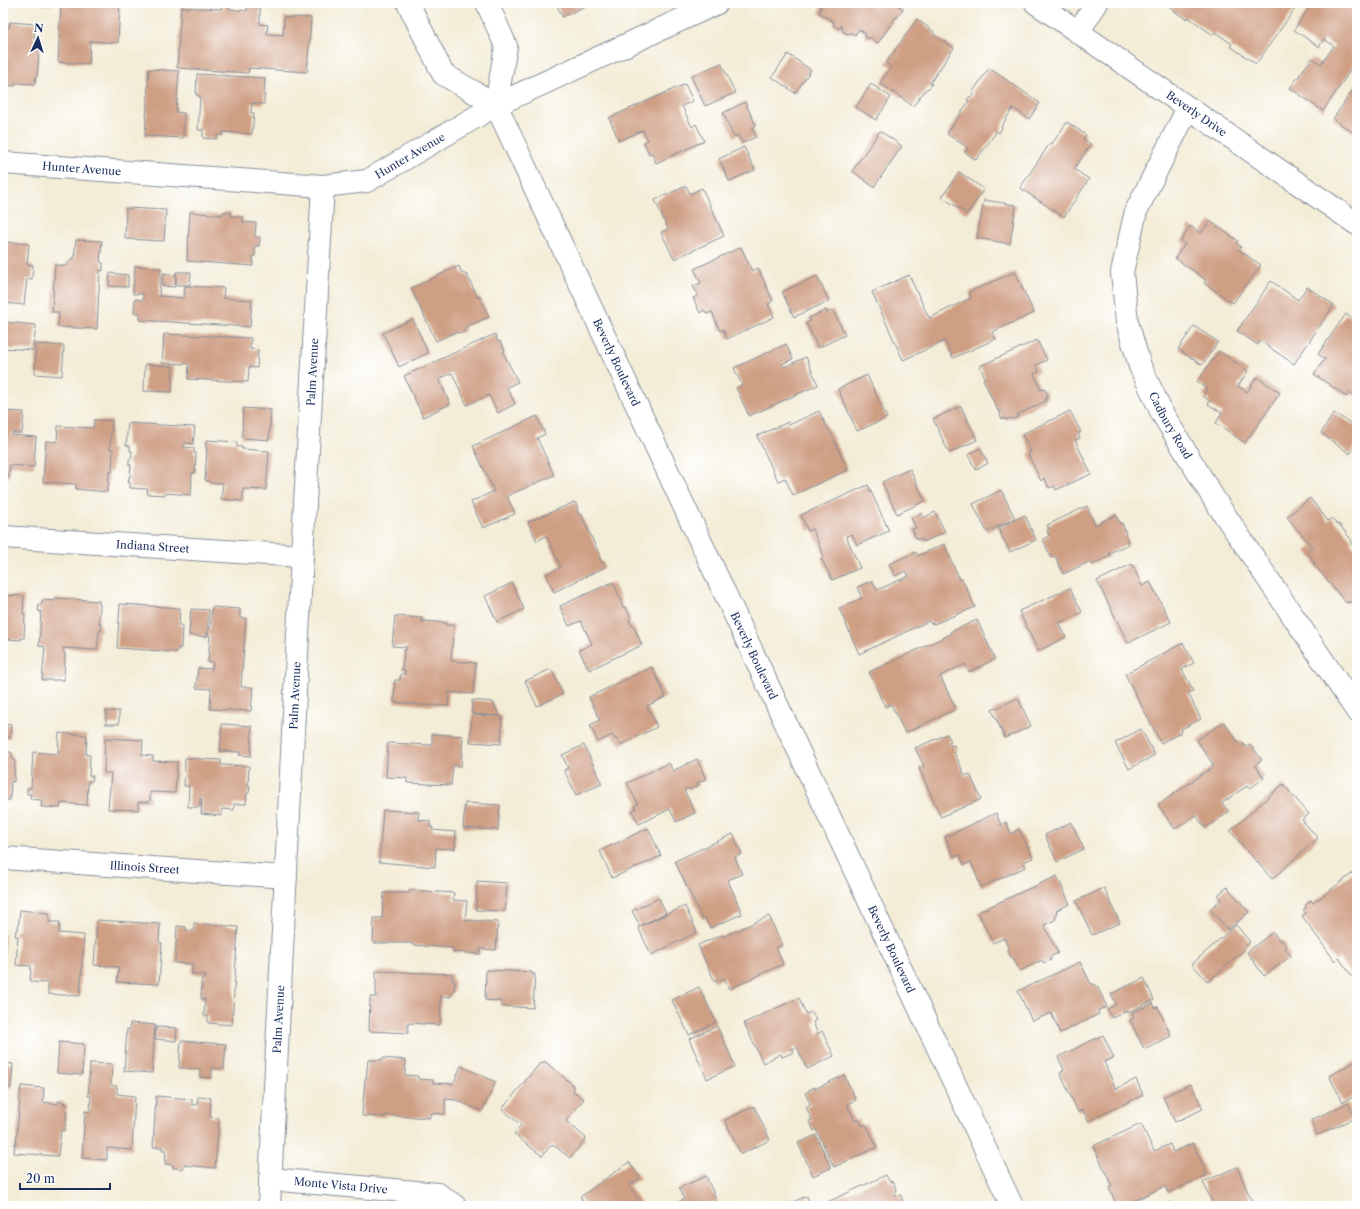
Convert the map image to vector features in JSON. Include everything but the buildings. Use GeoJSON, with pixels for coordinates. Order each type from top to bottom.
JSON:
{"type":"FeatureCollection","features":[{"type":"Feature","properties":{"kind":"street"},"geometry":{"type":"LineString","coordinates":[[408,3],[442,74],[496,105],[506,46],[486,3]]}},
{"type":"Feature","properties":{"kind":"street","name":"Hunter Avenue"},"geometry":{"type":"LineString","coordinates":[[3,163],[323,186],[367,181],[496,105],[717,3]]}},
{"type":"Feature","properties":{"kind":"street","name":"Beverly Drive"},"geometry":{"type":"LineString","coordinates":[[1036,3],[1357,224]]}},
{"type":"Feature","properties":{"kind":"street"},"geometry":{"type":"LineString","coordinates":[[1078,32],[1098,3]]}},
{"type":"Feature","properties":{"kind":"street","name":"Beverly Boulevard"},"geometry":{"type":"LineString","coordinates":[[496,105],[1012,1206]]}},
{"type":"Feature","properties":{"kind":"street","name":"Cadbury Road"},"geometry":{"type":"LineString","coordinates":[[1188,108],[1136,211],[1122,272],[1127,322],[1140,366],[1162,413],[1214,499],[1357,711]]}},
{"type":"Feature","properties":{"kind":"street","name":"Palm Avenue"},"geometry":{"type":"LineString","coordinates":[[269,1206],[302,556],[323,186]]}},
{"type":"Feature","properties":{"kind":"street","name":"Indiana Street"},"geometry":{"type":"LineString","coordinates":[[3,537],[302,556]]}},
{"type":"Feature","properties":{"kind":"street","name":"Illinois Street"},"geometry":{"type":"LineString","coordinates":[[3,858],[286,877]]}},
{"type":"Feature","properties":{"kind":"street","name":"Monte Vista Drive"},"geometry":{"type":"LineString","coordinates":[[270,1179],[438,1194],[455,1206]]}}]}
